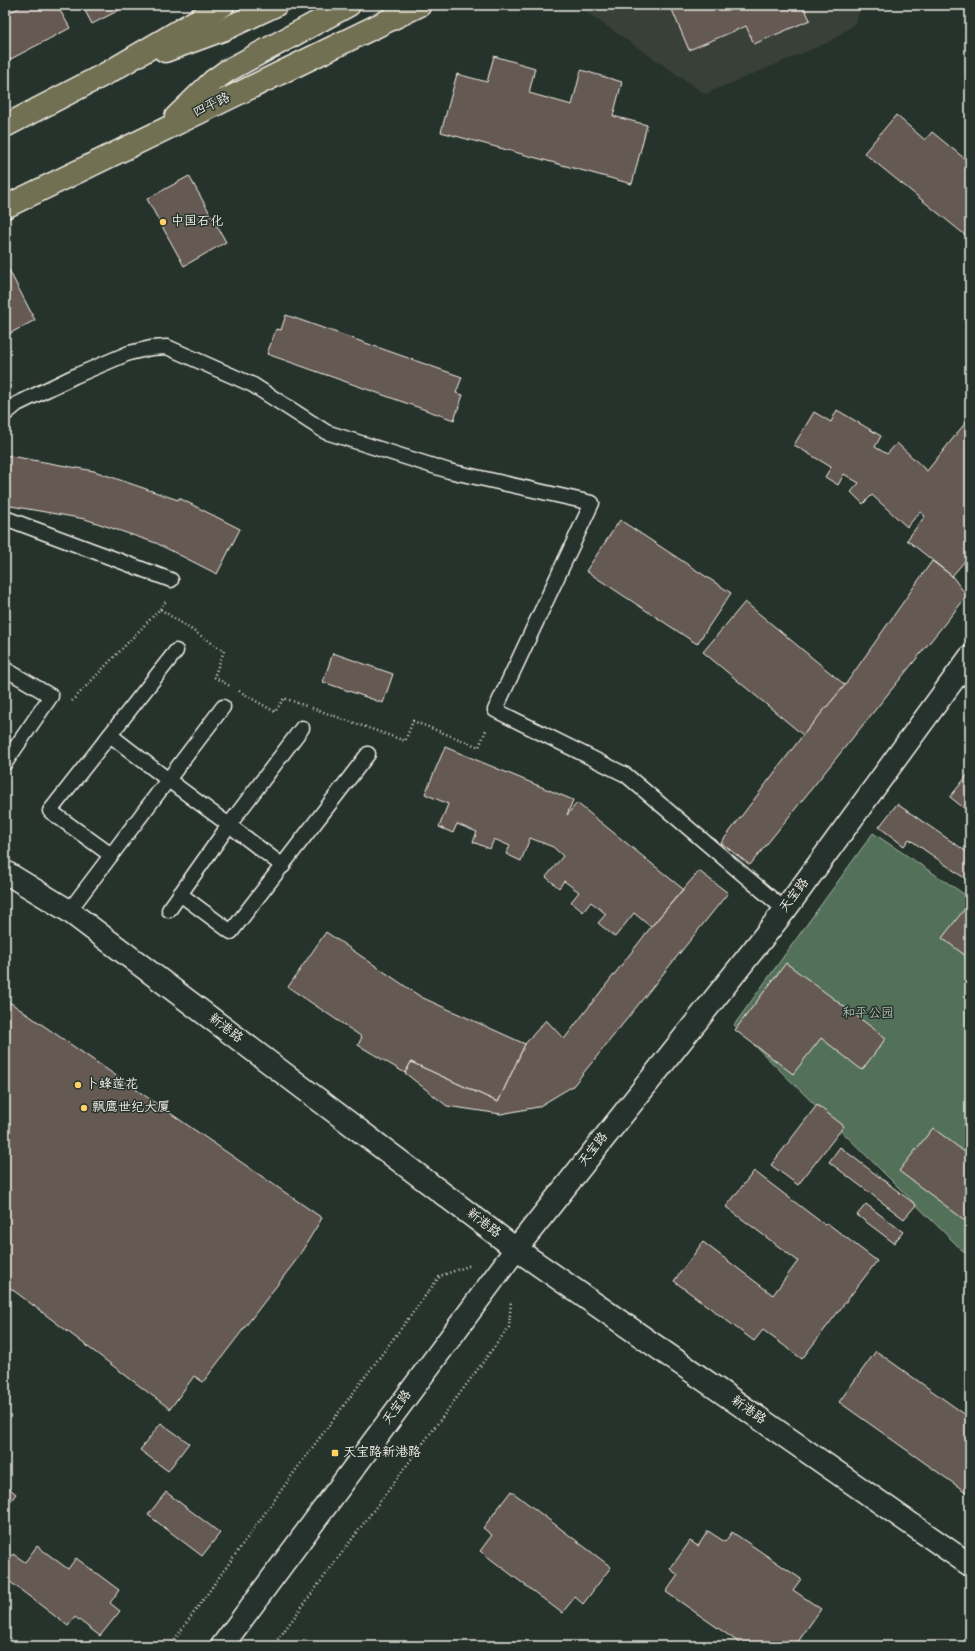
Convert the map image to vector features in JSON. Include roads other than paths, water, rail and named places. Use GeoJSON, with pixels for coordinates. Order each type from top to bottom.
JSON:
{"type":"FeatureCollection","features":[{"type":"Feature","properties":{"kind":"main road"},"geometry":{"type":"LineString","coordinates":[[5,126],[109,72],[223,5]]}},
{"type":"Feature","properties":{"kind":"main road"},"geometry":{"type":"LineString","coordinates":[[109,72],[225,29],[276,5]]}},
{"type":"Feature","properties":{"kind":"main road"},"geometry":{"type":"LineString","coordinates":[[162,130],[213,81],[227,71],[349,5]]}},
{"type":"Feature","properties":{"kind":"main road","name":"四平路"},"geometry":{"type":"LineString","coordinates":[[5,207],[420,5]]}},
{"type":"Feature","properties":{"kind":"street","name":"天宝路"},"geometry":{"type":"LineString","coordinates":[[222,1646],[516,1249],[785,910],[970,658]]}},
{"type":"Feature","properties":{"kind":"street","name":"新港路"},"geometry":{"type":"LineString","coordinates":[[5,872],[69,911],[516,1249],[970,1565]]}},
{"type":"Feature","properties":{"kind":"lane"},"geometry":{"type":"LineString","coordinates":[[5,414],[17,404],[49,388],[129,353],[151,348],[167,348],[253,385],[326,432],[449,471],[592,503],[495,710],[626,776],[785,910]]}},
{"type":"Feature","properties":{"kind":"lane"},"geometry":{"type":"LineString","coordinates":[[5,518],[171,580]]}},
{"type":"Feature","properties":{"kind":"lane"},"geometry":{"type":"LineString","coordinates":[[111,854],[50,811],[176,651]]}},
{"type":"Feature","properties":{"kind":"lane"},"geometry":{"type":"LineString","coordinates":[[5,669],[51,696],[5,763]]}},
{"type":"Feature","properties":{"kind":"lane"},"geometry":{"type":"LineString","coordinates":[[69,911],[167,779],[223,707]]}},
{"type":"Feature","properties":{"kind":"lane"},"geometry":{"type":"LineString","coordinates":[[169,910],[229,825],[302,728]]}},
{"type":"Feature","properties":{"kind":"lane"},"geometry":{"type":"LineString","coordinates":[[110,735],[283,866]]}},
{"type":"Feature","properties":{"kind":"lane"},"geometry":{"type":"LineString","coordinates":[[180,894],[231,932],[368,754]]}},
{"type":"Feature","properties":{"kind":"place","name":"中国石化"},"geometry":{"type":"Point","coordinates":[163,222]}},
{"type":"Feature","properties":{"kind":"place","name":"卜蜂莲花"},"geometry":{"type":"Point","coordinates":[78,1085]}},
{"type":"Feature","properties":{"kind":"place","name":"飘鹰世纪大厦"},"geometry":{"type":"Point","coordinates":[84,1108]}},
{"type":"Feature","properties":{"kind":"place","name":"天宝路新港路"},"geometry":{"type":"Point","coordinates":[335,1453]}},
{"type":"Feature","properties":{"kind":"park label","name":"和平公园"},"geometry":{"type":"Point","coordinates":[868,1014]}}]}
